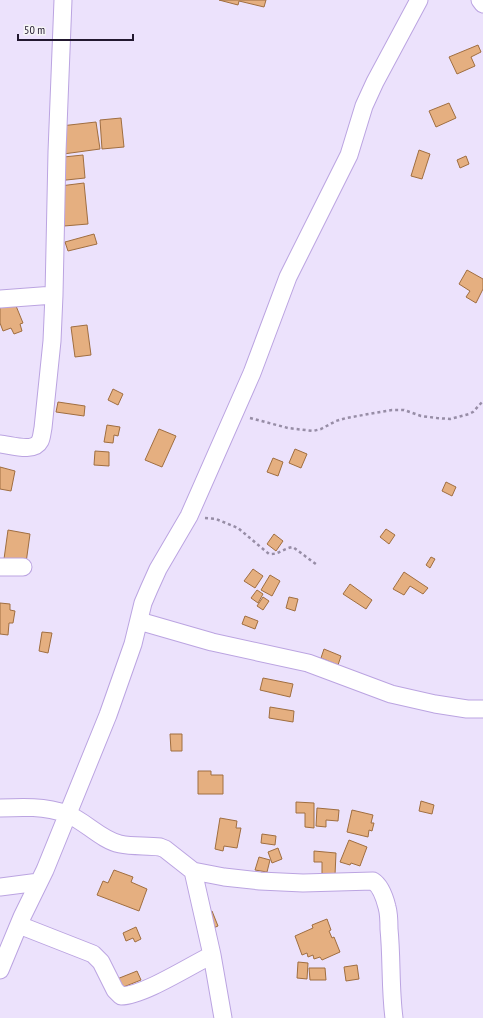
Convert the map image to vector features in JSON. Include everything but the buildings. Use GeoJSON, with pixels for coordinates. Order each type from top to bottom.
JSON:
{"type":"FeatureCollection","features":[{"type":"Feature","properties":{"kind":"street"},"geometry":{"type":"LineString","coordinates":[[0,444],[29,448],[35,446],[40,441],[43,428],[49,375],[54,295],[57,152],[63,0]]}},
{"type":"Feature","properties":{"kind":"street"},"geometry":{"type":"LineString","coordinates":[[0,970],[19,925],[40,882],[110,707],[127,662],[143,603],[158,569],[189,516],[252,373],[288,276],[349,155],[364,106],[375,82],[418,0]]}},
{"type":"Feature","properties":{"kind":"street"},"geometry":{"type":"LineString","coordinates":[[480,0],[483,4]]}},
{"type":"Feature","properties":{"kind":"street"},"geometry":{"type":"LineString","coordinates":[[0,299],[54,295]]}},
{"type":"Feature","properties":{"kind":"street"},"geometry":{"type":"LineString","coordinates":[[0,567],[23,567]]}},
{"type":"Feature","properties":{"kind":"street"},"geometry":{"type":"LineString","coordinates":[[139,621],[212,642],[308,663],[391,694],[435,704],[467,709],[483,709]]}},
{"type":"Feature","properties":{"kind":"street"},"geometry":{"type":"LineString","coordinates":[[0,808],[46,808],[67,814],[119,844],[160,847],[165,849],[192,871],[224,877],[260,881],[303,883],[368,880],[376,883],[388,908],[394,1018]]}},
{"type":"Feature","properties":{"kind":"street"},"geometry":{"type":"LineString","coordinates":[[192,871],[212,955],[223,1018]]}},
{"type":"Feature","properties":{"kind":"street"},"geometry":{"type":"LineString","coordinates":[[0,887],[40,882]]}},
{"type":"Feature","properties":{"kind":"street"},"geometry":{"type":"LineString","coordinates":[[19,925],[93,954],[102,962],[115,990],[121,996],[128,996],[163,981],[212,955]]}},
{"type":"Feature","properties":{"kind":"path"},"geometry":{"type":"LineString","coordinates":[[233,414],[288,428],[313,431],[321,430],[336,421],[346,418],[392,410],[404,410],[420,416],[450,418],[473,412],[483,401]]}},
{"type":"Feature","properties":{"kind":"path"},"geometry":{"type":"LineString","coordinates":[[189,516],[216,519],[238,528],[269,554],[277,554],[287,548],[293,547],[317,565]]}}]}
